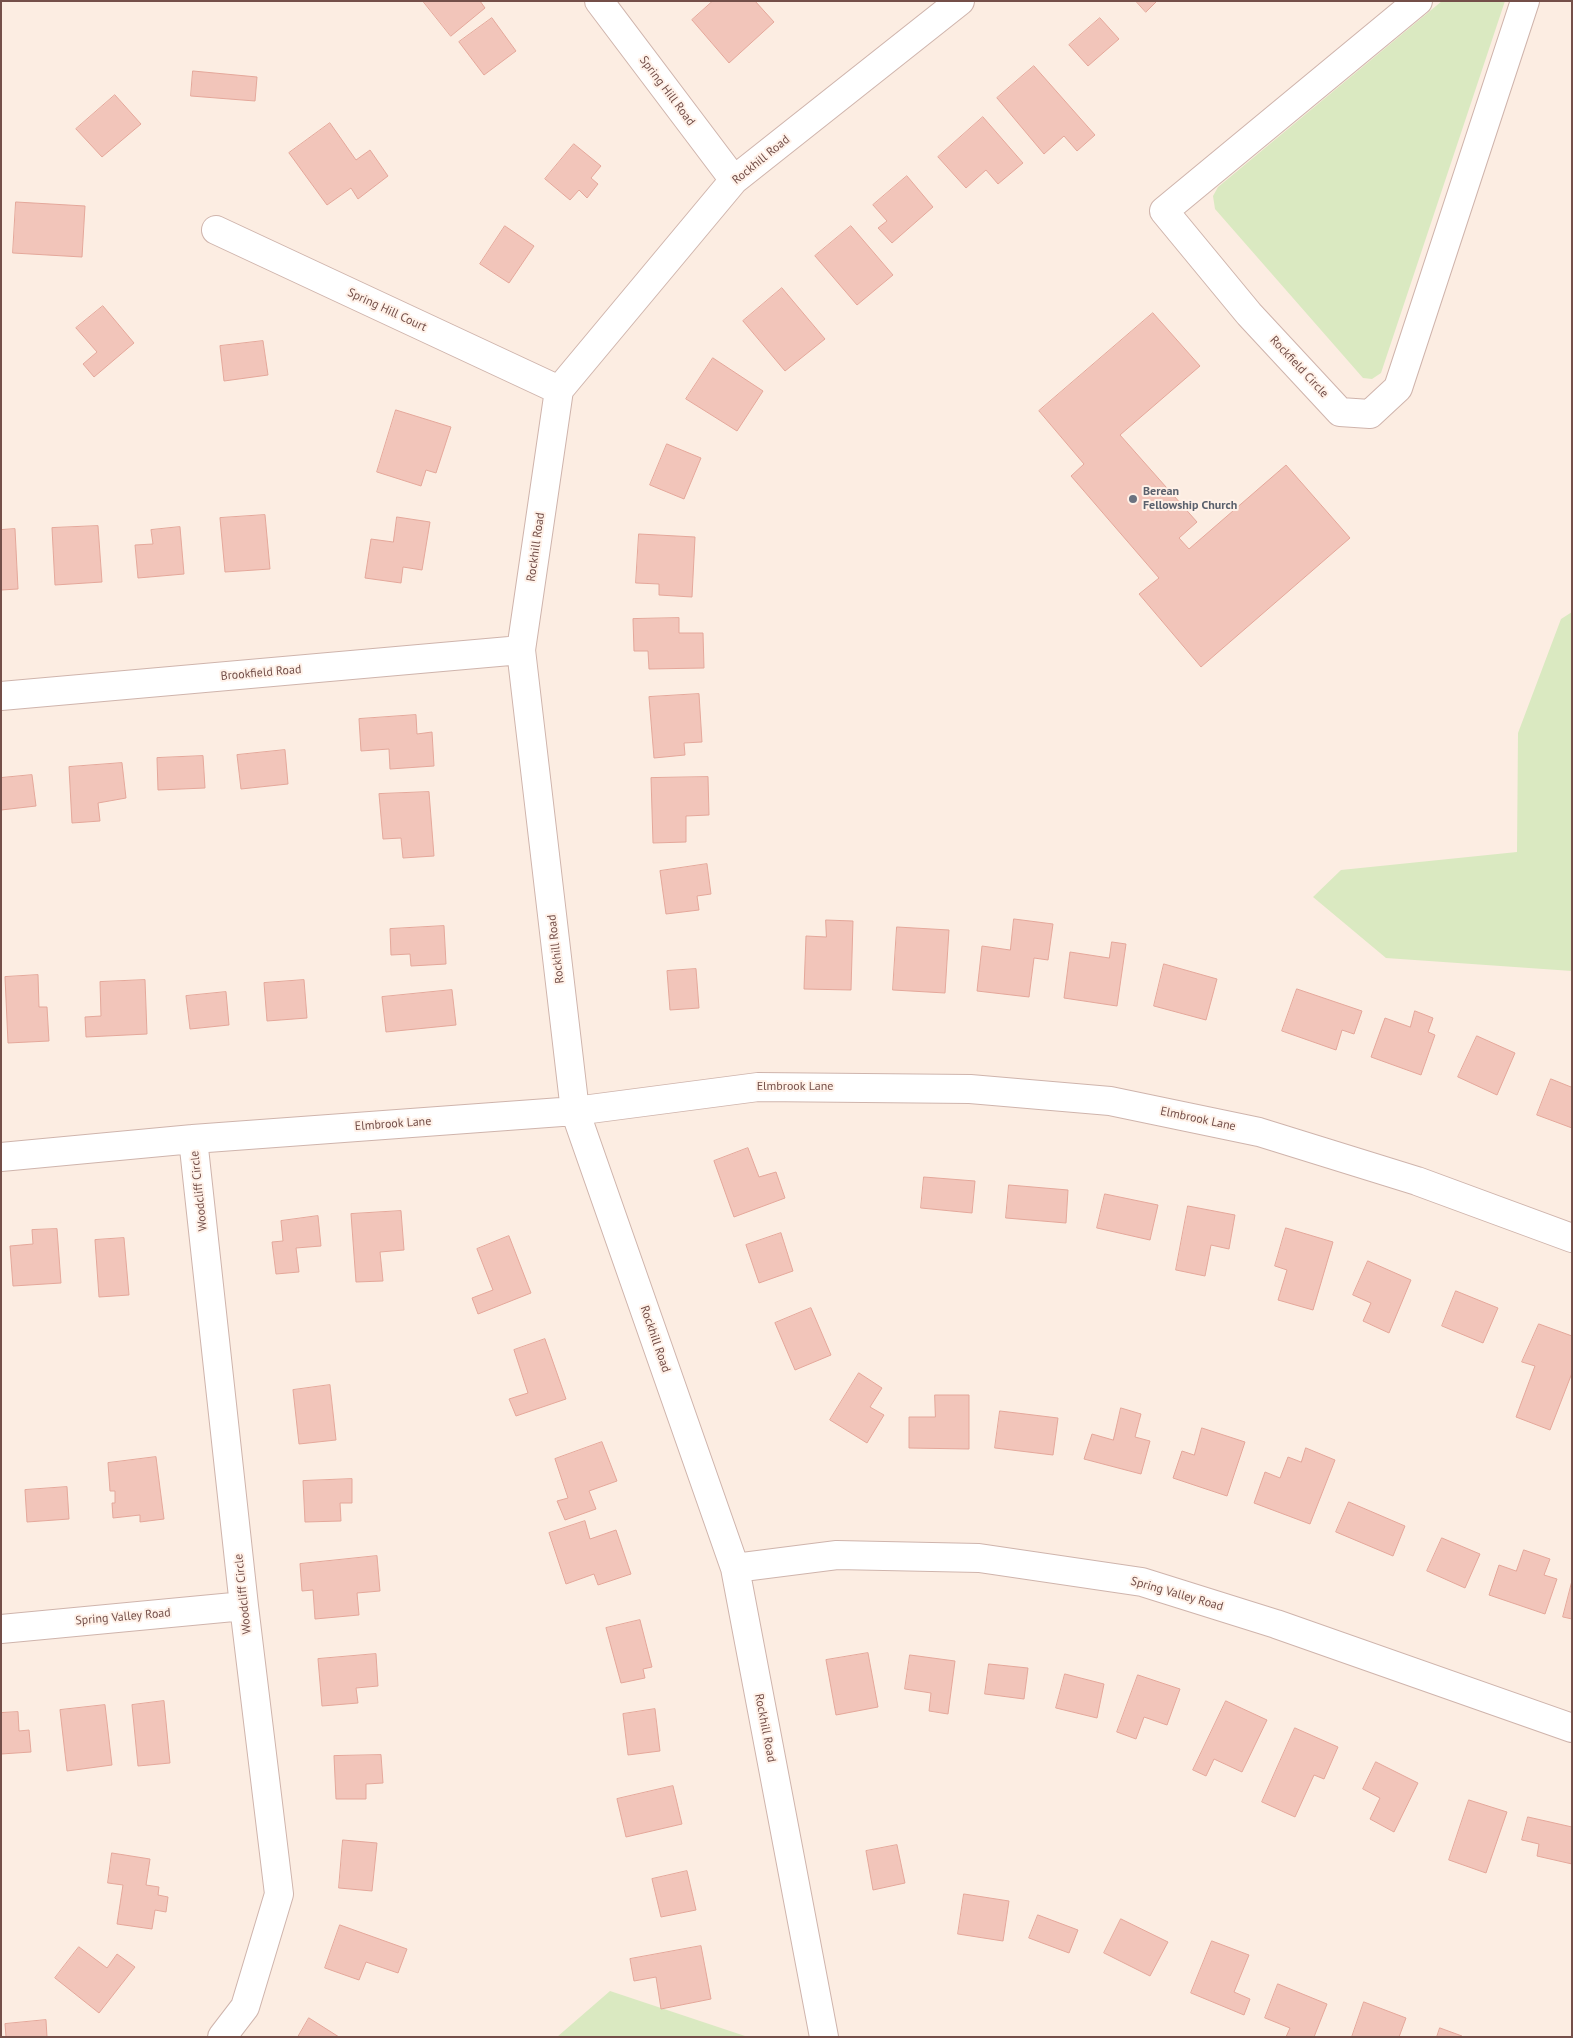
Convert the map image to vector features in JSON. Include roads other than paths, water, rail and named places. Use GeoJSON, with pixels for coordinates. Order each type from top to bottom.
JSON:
{"type":"FeatureCollection","features":[{"type":"Feature","properties":{"kind":"street","name":"Spring Hill Road"},"geometry":{"type":"LineString","coordinates":[[599,1],[734,180]]}},
{"type":"Feature","properties":{"kind":"street","name":"Rockhill Road"},"geometry":{"type":"LineString","coordinates":[[824,2037],[734,1568],[575,1110],[521,650],[559,390],[734,180],[960,1]]}},
{"type":"Feature","properties":{"kind":"street","name":"Rockfield Circle"},"geometry":{"type":"LineString","coordinates":[[1418,1],[1164,212],[1249,314],[1340,412],[1370,414],[1398,388],[1525,1]]}},
{"type":"Feature","properties":{"kind":"street","name":"Spring Hill Court"},"geometry":{"type":"LineString","coordinates":[[216,230],[559,390]]}},
{"type":"Feature","properties":{"kind":"street","name":"Brookfield Road"},"geometry":{"type":"LineString","coordinates":[[1,696],[521,650]]}},
{"type":"Feature","properties":{"kind":"street","name":"Elmbrook Lane"},"geometry":{"type":"LineString","coordinates":[[1,1158],[193,1139],[575,1110],[758,1086],[970,1089],[1110,1101],[1259,1132],[1417,1181],[1572,1238]]}},
{"type":"Feature","properties":{"kind":"street","name":"Woodcliff Circle"},"geometry":{"type":"LineString","coordinates":[[193,1139],[244,1606],[279,1894],[245,2007],[222,2037]]}},
{"type":"Feature","properties":{"kind":"street","name":"Spring Valley Road"},"geometry":{"type":"LineString","coordinates":[[734,1568],[837,1555],[979,1558],[1142,1582],[1276,1624],[1572,1728]]}},
{"type":"Feature","properties":{"kind":"street","name":"Spring Valley Road"},"geometry":{"type":"LineString","coordinates":[[1,1629],[244,1606]]}},
{"type":"Feature","properties":{"kind":"place","name":"Berean Fellowship Church"},"geometry":{"type":"Point","coordinates":[1133,499]}}]}
